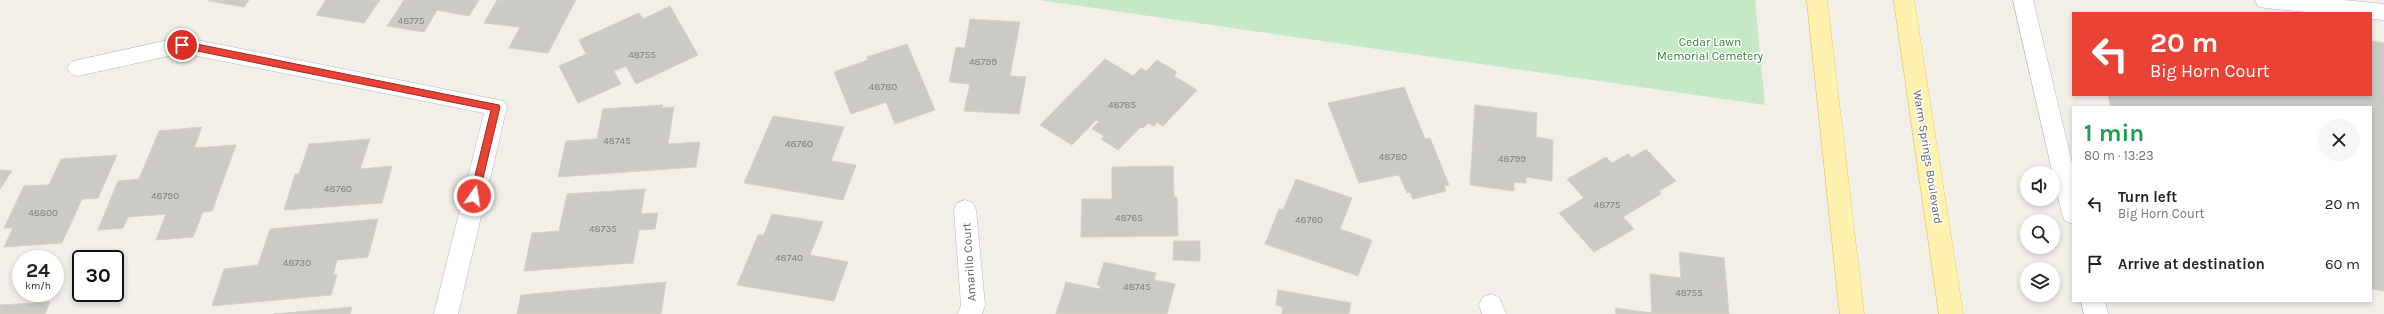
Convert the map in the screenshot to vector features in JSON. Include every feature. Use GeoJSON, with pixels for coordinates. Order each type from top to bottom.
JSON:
{"type":"FeatureCollection","features":[{"type":"Feature","properties":{"kind":"main road"},"geometry":{"type":"LineString","coordinates":[[1817,0],[1852,314]]}},
{"type":"Feature","properties":{"kind":"main road","name":"Warm Springs Boulevard"},"geometry":{"type":"LineString","coordinates":[[1904,0],[1951,314]]}},
{"type":"Feature","properties":{"kind":"street"},"geometry":{"type":"LineString","coordinates":[[2023,0],[2072,210]]}},
{"type":"Feature","properties":{"kind":"street"},"geometry":{"type":"LineString","coordinates":[[2265,0],[2384,12]]}},
{"type":"Feature","properties":{"kind":"street"},"geometry":{"type":"LineString","coordinates":[[78,68],[182,45],[496,107],[446,314]]}},
{"type":"Feature","properties":{"kind":"street","name":"Amarillo Court"},"geometry":{"type":"LineString","coordinates":[[965,210],[973,304],[970,314]]}},
{"type":"Feature","properties":{"kind":"street"},"geometry":{"type":"LineString","coordinates":[[2093,302],[2096,314]]}},
{"type":"Feature","properties":{"kind":"green space","name":"Cedar Lawn Memorial Cemetery"},"geometry":{"type":"Polygon","coordinates":[[[1039,0],[1755,0],[1765,105],[1039,0]]]}},
{"type":"Feature","properties":{"kind":"building"},"geometry":{"type":"Polygon","coordinates":[[[209,0],[249,0],[244,7],[209,1],[209,0]]]}},
{"type":"Feature","properties":{"kind":"building"},"geometry":{"type":"Polygon","coordinates":[[[326,0],[380,0],[364,23],[316,15],[326,0]]]}},
{"type":"Feature","properties":{"kind":"building"},"geometry":{"type":"Polygon","coordinates":[[[404,0],[479,0],[469,16],[437,10],[424,32],[387,26],[404,0]]]}},
{"type":"Feature","properties":{"kind":"building"},"geometry":{"type":"Polygon","coordinates":[[[497,0],[576,0],[548,53],[509,48],[520,27],[484,23],[497,0]]]}},
{"type":"Feature","properties":{"kind":"building"},"geometry":{"type":"Polygon","coordinates":[[[670,6],[698,55],[636,84],[626,66],[614,71],[621,84],[578,103],[559,66],[586,54],[579,40],[639,13],[643,19],[670,6]]]}},
{"type":"Feature","properties":{"kind":"building"},"geometry":{"type":"Polygon","coordinates":[[[970,19],[1020,22],[1010,76],[1026,77],[1019,114],[964,111],[970,84],[949,82],[956,47],[965,48],[970,19]]]}},
{"type":"Feature","properties":{"kind":"building"},"geometry":{"type":"Polygon","coordinates":[[[2372,41],[2384,43],[2384,291],[2372,289],[2372,106],[2111,106],[2108,96],[2372,96],[2372,41]]]}},
{"type":"Feature","properties":{"kind":"building"},"geometry":{"type":"Polygon","coordinates":[[[907,44],[935,110],[895,124],[886,102],[851,114],[834,72],[868,60],[867,57],[907,44]]]}},
{"type":"Feature","properties":{"kind":"building"},"geometry":{"type":"Polygon","coordinates":[[[1105,59],[1133,76],[1141,68],[1146,71],[1157,60],[1177,72],[1174,76],[1197,90],[1163,126],[1157,122],[1154,126],[1148,123],[1143,128],[1141,127],[1118,150],[1101,139],[1104,136],[1092,129],[1099,121],[1096,120],[1072,145],[1040,125],[1105,59]]]}},
{"type":"Feature","properties":{"kind":"building"},"geometry":{"type":"Polygon","coordinates":[[[1404,87],[1425,139],[1430,138],[1449,185],[1444,186],[1446,191],[1413,199],[1410,192],[1407,193],[1399,175],[1359,183],[1328,103],[1404,87]]]}},
{"type":"Feature","properties":{"kind":"building"},"geometry":{"type":"Polygon","coordinates":[[[663,105],[662,108],[674,107],[668,144],[700,142],[696,167],[558,177],[566,141],[597,139],[603,109],[663,105]]]}},
{"type":"Feature","properties":{"kind":"building"},"geometry":{"type":"Polygon","coordinates":[[[1475,105],[1537,113],[1536,137],[1553,140],[1552,181],[1526,177],[1526,183],[1514,182],[1514,191],[1470,185],[1475,105]]]}},
{"type":"Feature","properties":{"kind":"building"},"geometry":{"type":"Polygon","coordinates":[[[773,116],[844,127],[831,161],[856,165],[843,200],[744,183],[773,116]]]}},
{"type":"Feature","properties":{"kind":"building"},"geometry":{"type":"Polygon","coordinates":[[[202,127],[194,148],[236,145],[212,211],[203,212],[193,237],[156,240],[166,214],[128,217],[123,228],[98,230],[118,181],[139,179],[159,131],[202,127]]]}},
{"type":"Feature","properties":{"kind":"building"},"geometry":{"type":"Polygon","coordinates":[[[370,139],[360,169],[392,166],[382,203],[284,210],[295,174],[299,174],[309,144],[370,139]]]}},
{"type":"Feature","properties":{"kind":"building"},"geometry":{"type":"Polygon","coordinates":[[[1646,149],[1676,181],[1659,191],[1661,194],[1623,217],[1634,229],[1594,252],[1559,213],[1584,198],[1567,179],[1606,157],[1612,163],[1628,154],[1632,158],[1646,149]]]}},
{"type":"Feature","properties":{"kind":"building"},"geometry":{"type":"Polygon","coordinates":[[[117,155],[98,198],[82,199],[62,243],[4,247],[13,228],[4,228],[24,186],[49,185],[61,159],[117,155]]]}},
{"type":"Feature","properties":{"kind":"building"},"geometry":{"type":"Polygon","coordinates":[[[1173,166],[1174,197],[1177,197],[1178,236],[1081,237],[1082,199],[1112,199],[1112,167],[1173,166]]]}},
{"type":"Feature","properties":{"kind":"building"},"geometry":{"type":"Polygon","coordinates":[[[0,170],[12,171],[0,189],[0,170]]]}},
{"type":"Feature","properties":{"kind":"building"},"geometry":{"type":"Polygon","coordinates":[[[1296,179],[1352,198],[1340,229],[1372,240],[1358,276],[1265,244],[1279,209],[1283,210],[1296,179]]]}},
{"type":"Feature","properties":{"kind":"building"},"geometry":{"type":"Polygon","coordinates":[[[645,189],[641,214],[658,213],[655,229],[639,230],[633,263],[524,271],[532,233],[559,231],[567,194],[645,189]]]}},
{"type":"Feature","properties":{"kind":"building"},"geometry":{"type":"Polygon","coordinates":[[[772,214],[823,222],[810,255],[848,262],[834,301],[737,285],[758,235],[764,235],[772,214]]]}},
{"type":"Feature","properties":{"kind":"building"},"geometry":{"type":"Polygon","coordinates":[[[378,219],[368,257],[337,260],[333,275],[337,274],[331,295],[212,306],[224,269],[258,265],[270,229],[378,219]]]}},
{"type":"Feature","properties":{"kind":"building"},"geometry":{"type":"Polygon","coordinates":[[[1174,241],[1200,241],[1200,261],[1173,260],[1174,241]]]}},
{"type":"Feature","properties":{"kind":"building"},"geometry":{"type":"Polygon","coordinates":[[[1679,252],[1724,258],[1729,314],[1616,314],[1615,308],[1652,313],[1650,274],[1681,278],[1679,252]]]}},
{"type":"Feature","properties":{"kind":"building"},"geometry":{"type":"Polygon","coordinates":[[[1104,262],[1156,273],[1154,280],[1175,284],[1167,314],[1056,314],[1066,282],[1099,289],[1101,286],[1097,285],[1104,262]]]}},
{"type":"Feature","properties":{"kind":"building"},"geometry":{"type":"Polygon","coordinates":[[[666,282],[661,314],[517,314],[521,295],[666,282]]]}},
{"type":"Feature","properties":{"kind":"building"},"geometry":{"type":"Polygon","coordinates":[[[1278,290],[1351,303],[1349,314],[1282,314],[1283,307],[1276,305],[1278,290]]]}},
{"type":"Feature","properties":{"kind":"building"},"geometry":{"type":"Polygon","coordinates":[[[50,302],[45,314],[0,314],[0,305],[50,302]]]}},
{"type":"Feature","properties":{"kind":"building"},"geometry":{"type":"Polygon","coordinates":[[[352,307],[350,314],[274,314],[352,307]]]}},
{"type":"Feature","properties":{"kind":"route"},"geometry":{"type":"LineString","coordinates":[[182,45],[496,107],[474,196]]}}]}
